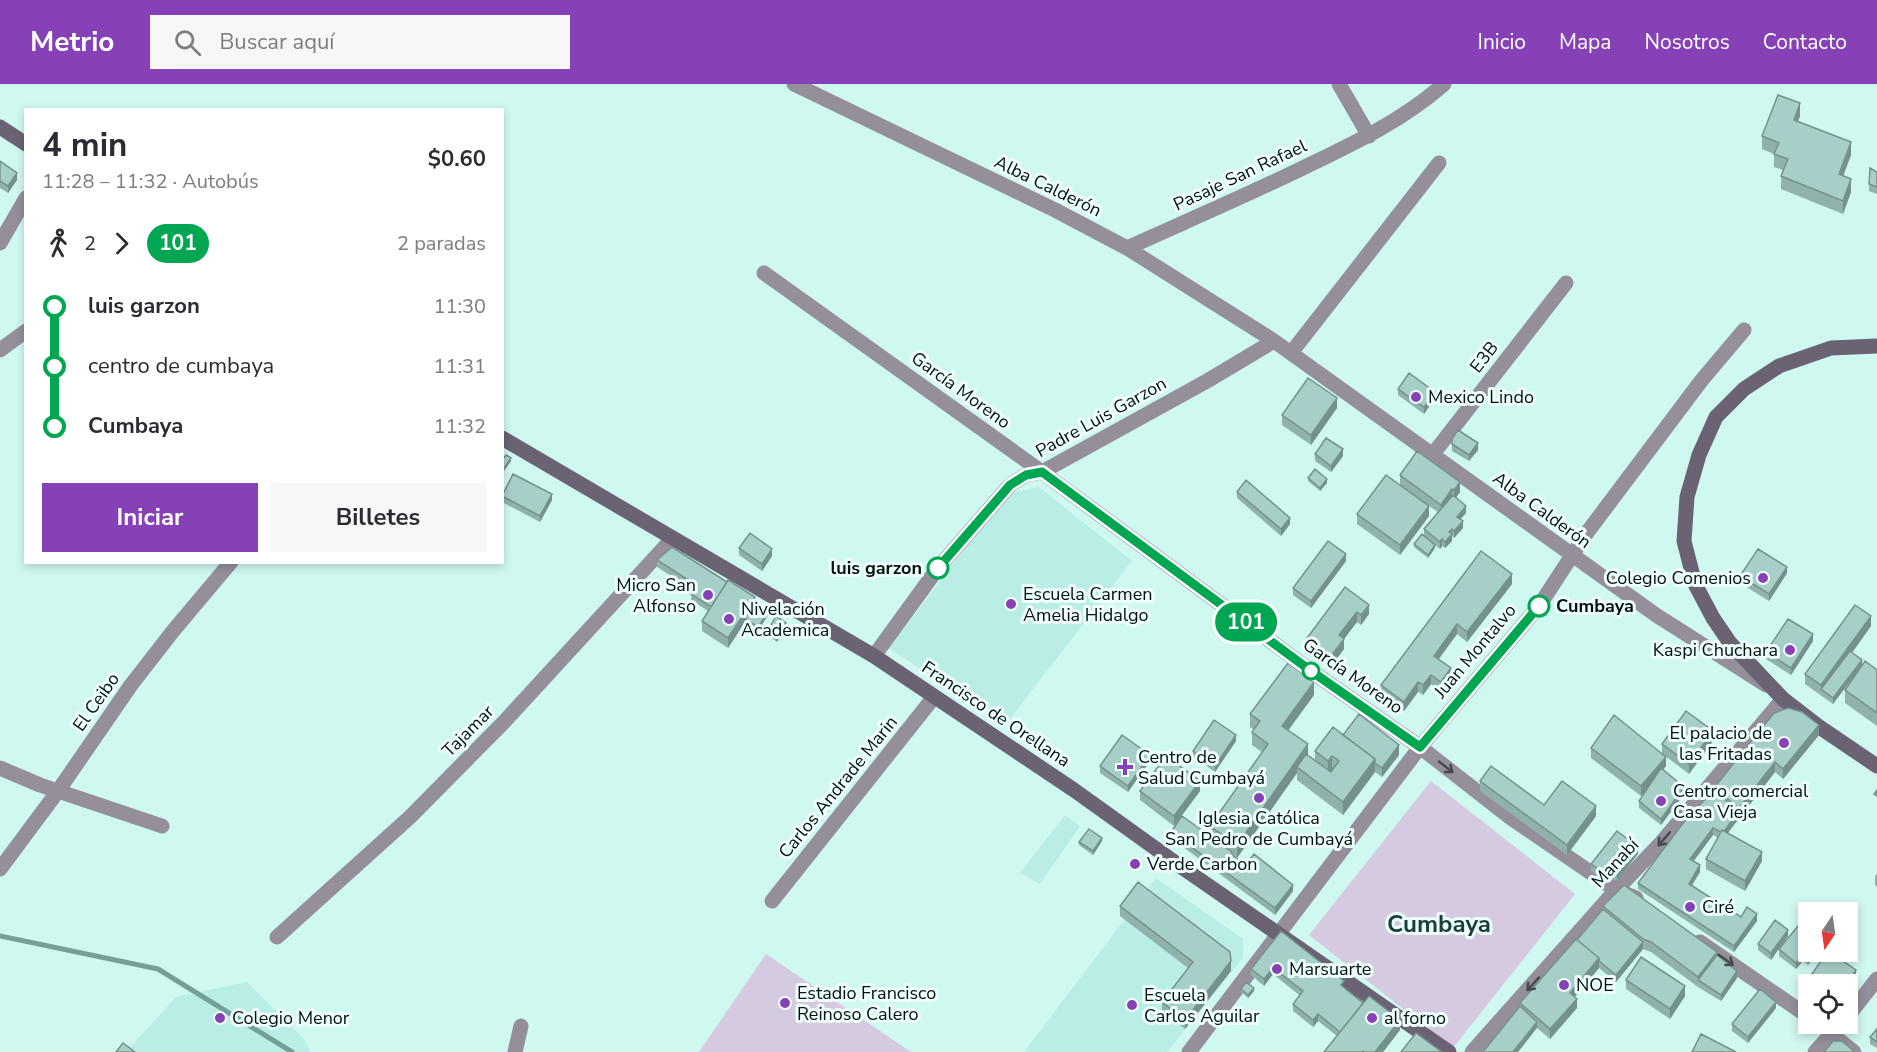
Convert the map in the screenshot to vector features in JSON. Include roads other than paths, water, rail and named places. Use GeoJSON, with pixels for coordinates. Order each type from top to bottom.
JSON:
{"type":"FeatureCollection","features":[{"type":"Feature","properties":{"kind":"street","name":"Alba Calderón"},"geometry":{"type":"LineString","coordinates":[[794,84],[1045,205],[1127,248],[1274,341],[1656,615],[1780,695]]}},
{"type":"Feature","properties":{"kind":"street"},"geometry":{"type":"LineString","coordinates":[[1339,84],[1369,136]]}},
{"type":"Feature","properties":{"kind":"street","name":"Pasaje San Rafael"},"geometry":{"type":"LineString","coordinates":[[1127,248],[1275,182],[1369,136],[1421,104],[1444,84]]}},
{"type":"Feature","properties":{"kind":"street"},"geometry":{"type":"LineString","coordinates":[[0,127],[24,143]]}},
{"type":"Feature","properties":{"kind":"street"},"geometry":{"type":"LineString","coordinates":[[1291,353],[1439,163]]}},
{"type":"Feature","properties":{"kind":"street"},"geometry":{"type":"LineString","coordinates":[[0,243],[24,201]]}},
{"type":"Feature","properties":{"kind":"street","name":"García Moreno"},"geometry":{"type":"LineString","coordinates":[[764,273],[1042,472],[1311,671],[1420,747],[1512,818],[1616,890],[1634,896],[1652,909]]}},
{"type":"Feature","properties":{"kind":"street","name":"E3B"},"geometry":{"type":"LineString","coordinates":[[1433,454],[1566,283]]}},
{"type":"Feature","properties":{"kind":"street","name":"Juan Montalvo"},"geometry":{"type":"LineString","coordinates":[[1189,1052],[1420,747],[1539,606],[1572,555],[1701,381],[1744,330]]}},
{"type":"Feature","properties":{"kind":"street"},"geometry":{"type":"LineString","coordinates":[[0,350],[24,332]]}},
{"type":"Feature","properties":{"kind":"street","name":"Padre Luis Garzon"},"geometry":{"type":"LineString","coordinates":[[874,656],[938,568],[1010,485],[1026,475],[1042,472],[1207,381],[1274,341]]}},
{"type":"Feature","properties":{"kind":"street"},"geometry":{"type":"LineString","coordinates":[[1877,346],[1832,348],[1779,366],[1744,389],[1716,417],[1699,455],[1687,497],[1684,541],[1695,584],[1713,618],[1730,643],[1780,695],[1818,726],[1877,766]]}},
{"type":"Feature","properties":{"kind":"street","name":"Francisco de Orellana"},"geometry":{"type":"LineString","coordinates":[[504,439],[874,656],[1074,790],[1449,1052]]}},
{"type":"Feature","properties":{"kind":"street","name":"Tajamar"},"geometry":{"type":"LineString","coordinates":[[277,937],[410,817],[489,738],[672,539]]}},
{"type":"Feature","properties":{"kind":"street","name":"El Ceibo"},"geometry":{"type":"LineString","coordinates":[[0,869],[131,686],[173,631],[229,564]]}},
{"type":"Feature","properties":{"kind":"street","name":"Manabí"},"geometry":{"type":"LineString","coordinates":[[1472,1052],[1660,844],[1780,695]]}},
{"type":"Feature","properties":{"kind":"street","name":"Carlos Andrade Marin"},"geometry":{"type":"LineString","coordinates":[[772,901],[934,697]]}},
{"type":"Feature","properties":{"kind":"street"},"geometry":{"type":"LineString","coordinates":[[0,768],[58,791],[162,826]]}},
{"type":"Feature","properties":{"kind":"street"},"geometry":{"type":"LineString","coordinates":[[1689,934],[1798,1009]]}},
{"type":"Feature","properties":{"kind":"street"},"geometry":{"type":"LineString","coordinates":[[1858,1003],[1877,979]]}},
{"type":"Feature","properties":{"kind":"street"},"geometry":{"type":"LineString","coordinates":[[515,1052],[521,1026]]}},
{"type":"Feature","properties":{"kind":"street"},"geometry":{"type":"LineString","coordinates":[[1407,1045],[1420,1031]]}},
{"type":"Feature","properties":{"kind":"street"},"geometry":{"type":"LineString","coordinates":[[1815,1052],[1831,1034]]}},
{"type":"Feature","properties":{"kind":"street"},"geometry":{"type":"LineString","coordinates":[[1840,1034],[1854,1052]]}},
{"type":"Feature","properties":{"kind":"waterway"},"geometry":{"type":"LineString","coordinates":[[0,936],[158,969],[292,1052]]}},
{"type":"Feature","properties":{"kind":"place","name":"Mexico Lindo"},"geometry":{"type":"Point","coordinates":[1416,397]}},
{"type":"Feature","properties":{"kind":"place","name":"luis garzon"},"geometry":{"type":"Point","coordinates":[938,568]}},
{"type":"Feature","properties":{"kind":"place","name":"Colegio Comenios"},"geometry":{"type":"Point","coordinates":[1763,578]}},
{"type":"Feature","properties":{"kind":"place","name":"Micro San Alfonso"},"geometry":{"type":"Point","coordinates":[708,595]}},
{"type":"Feature","properties":{"kind":"place","name":"Escuela Carmen Amelia Hidalgo"},"geometry":{"type":"Point","coordinates":[1011,604]}},
{"type":"Feature","properties":{"kind":"place","name":"Cumbaya"},"geometry":{"type":"Point","coordinates":[1539,606]}},
{"type":"Feature","properties":{"kind":"place","name":"Nivelación Academica"},"geometry":{"type":"Point","coordinates":[729,619]}},
{"type":"Feature","properties":{"kind":"place","name":"Kaspi Chuchara"},"geometry":{"type":"Point","coordinates":[1790,650]}},
{"type":"Feature","properties":{"kind":"place","name":"El palacio de las Fritadas"},"geometry":{"type":"Point","coordinates":[1784,743]}},
{"type":"Feature","properties":{"kind":"place","name":"Centro de Salud Cumbayá"},"geometry":{"type":"Point","coordinates":[1125,767]}},
{"type":"Feature","properties":{"kind":"place","name":"Iglesia Católica San Pedro de Cumbayá"},"geometry":{"type":"Point","coordinates":[1259,798]}},
{"type":"Feature","properties":{"kind":"place","name":"Centro comercial Casa Vieja"},"geometry":{"type":"Point","coordinates":[1661,801]}},
{"type":"Feature","properties":{"kind":"place","name":"Verde Carbon"},"geometry":{"type":"Point","coordinates":[1135,864]}},
{"type":"Feature","properties":{"kind":"place","name":"Ciré"},"geometry":{"type":"Point","coordinates":[1690,907]}},
{"type":"Feature","properties":{"kind":"place","name":"Marsuarte"},"geometry":{"type":"Point","coordinates":[1277,969]}},
{"type":"Feature","properties":{"kind":"place","name":"NOE"},"geometry":{"type":"Point","coordinates":[1564,985]}},
{"type":"Feature","properties":{"kind":"place","name":"Estadio Francisco Reinoso Calero"},"geometry":{"type":"Point","coordinates":[785,1003]}},
{"type":"Feature","properties":{"kind":"place","name":"Escuela Carlos Aguilar"},"geometry":{"type":"Point","coordinates":[1132,1005]}},
{"type":"Feature","properties":{"kind":"place","name":"Colegio Menor"},"geometry":{"type":"Point","coordinates":[220,1018]}},
{"type":"Feature","properties":{"kind":"place","name":"al forno"},"geometry":{"type":"Point","coordinates":[1372,1018]}},
{"type":"Feature","properties":{"kind":"district","name":"Cumbaya"},"geometry":{"type":"Point","coordinates":[1439,924]}}]}
